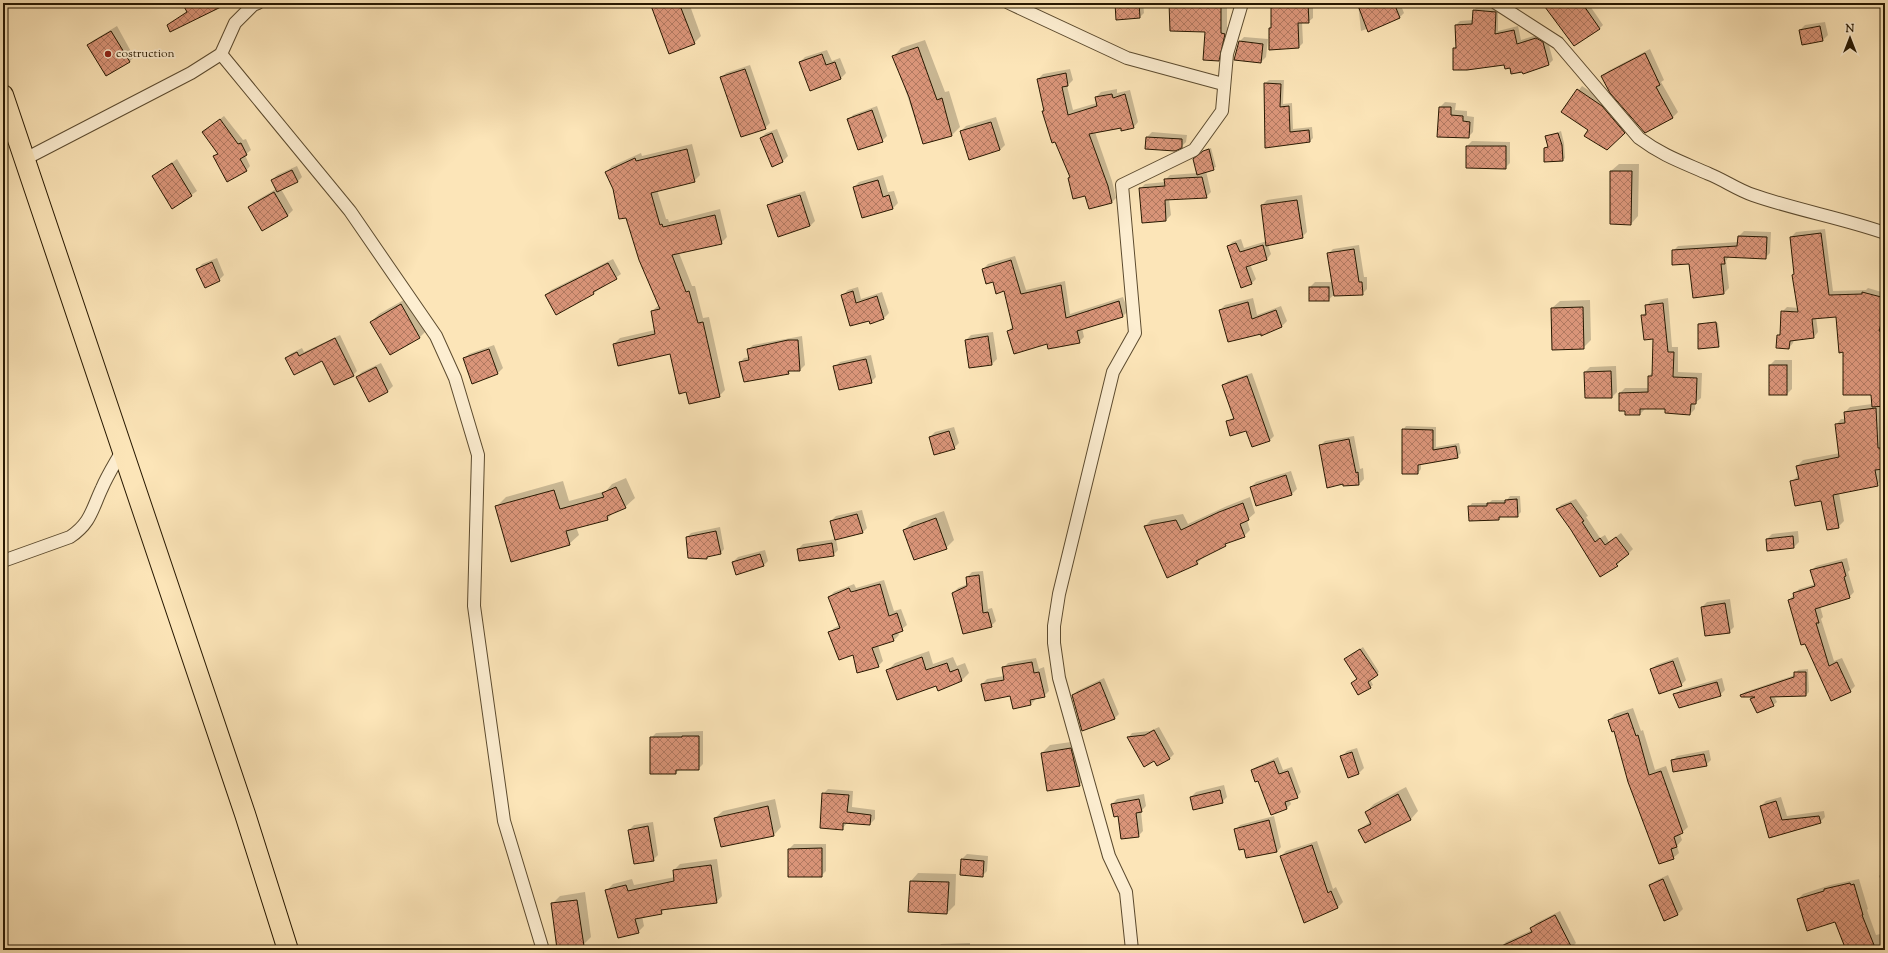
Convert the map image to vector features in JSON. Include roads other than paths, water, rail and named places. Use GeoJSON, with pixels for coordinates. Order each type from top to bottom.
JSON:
{"type":"FeatureCollection","features":[{"type":"Feature","properties":{"kind":"main road"},"geometry":{"type":"LineString","coordinates":[[3,96],[245,814],[288,950]]}},
{"type":"Feature","properties":{"kind":"street"},"geometry":{"type":"LineString","coordinates":[[244,14],[251,3]]}},
{"type":"Feature","properties":{"kind":"street"},"geometry":{"type":"LineString","coordinates":[[25,159],[191,73],[221,54],[235,23],[258,3]]}},
{"type":"Feature","properties":{"kind":"street"},"geometry":{"type":"LineString","coordinates":[[1009,3],[1127,58],[1224,84]]}},
{"type":"Feature","properties":{"kind":"street"},"geometry":{"type":"LineString","coordinates":[[1132,950],[1126,892],[1109,856],[1059,678],[1054,643],[1054,626],[1059,594],[1113,372],[1135,333],[1122,185],[1194,150],[1222,111],[1227,54],[1242,3]]}},
{"type":"Feature","properties":{"kind":"street"},"geometry":{"type":"LineString","coordinates":[[1496,3],[1558,43],[1639,138],[1654,149],[1672,159],[1710,174],[1752,195],[1849,220],[1885,233]]}},
{"type":"Feature","properties":{"kind":"street"},"geometry":{"type":"LineString","coordinates":[[221,54],[350,210],[436,336],[455,378],[478,455],[474,606],[504,821],[542,950]]}},
{"type":"Feature","properties":{"kind":"street"},"geometry":{"type":"LineString","coordinates":[[3,560],[70,536],[79,531],[87,522],[101,489],[123,449]]}},
{"type":"Feature","properties":{"kind":"place","name":"costruction"},"geometry":{"type":"Point","coordinates":[108,54]}}]}
